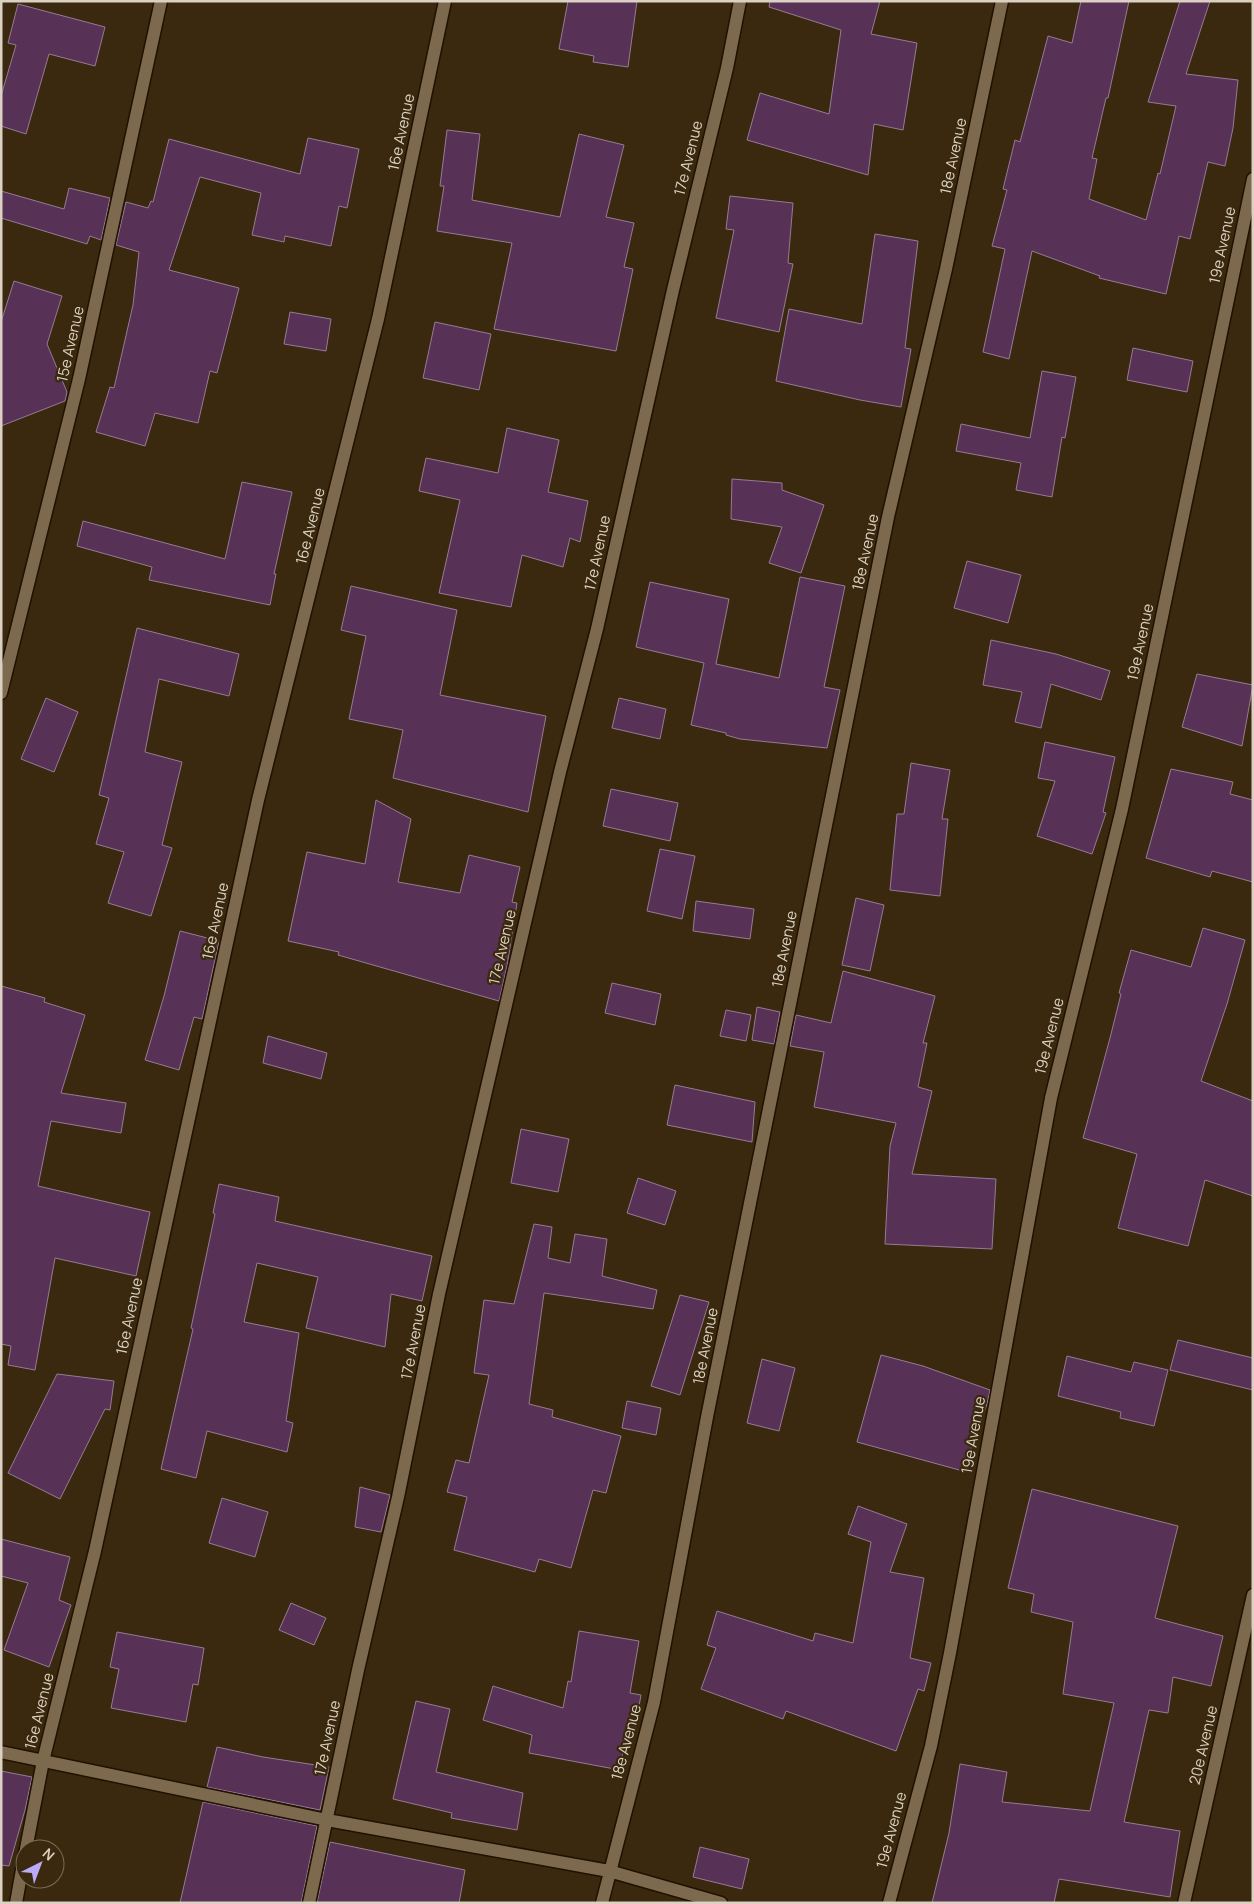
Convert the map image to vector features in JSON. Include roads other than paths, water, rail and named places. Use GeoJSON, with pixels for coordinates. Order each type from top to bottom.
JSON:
{"type":"FeatureCollection","features":[{"type":"Feature","properties":{"kind":"street","name":"15e Avenue"},"geometry":{"type":"LineString","coordinates":[[1,693],[79,379],[161,1]]}},
{"type":"Feature","properties":{"kind":"street","name":"16e Avenue"},"geometry":{"type":"LineString","coordinates":[[27,1839],[43,1761],[95,1551],[258,800],[378,319],[445,1]]}},
{"type":"Feature","properties":{"kind":"street","name":"17e Avenue"},"geometry":{"type":"LineString","coordinates":[[309,1903],[358,1670],[398,1497],[439,1294],[560,772],[597,629],[673,290],[727,68],[740,1]]}},
{"type":"Feature","properties":{"kind":"street","name":"18e Avenue"},"geometry":{"type":"LineString","coordinates":[[602,1903],[654,1702],[709,1408],[888,517],[946,269],[1002,1]]}},
{"type":"Feature","properties":{"kind":"street","name":"19e Avenue"},"geometry":{"type":"LineString","coordinates":[[888,1903],[933,1737],[1051,1098],[1122,809],[1253,179]]}},
{"type":"Feature","properties":{"kind":"street","name":"20e Avenue"},"geometry":{"type":"LineString","coordinates":[[1184,1903],[1253,1595]]}},
{"type":"Feature","properties":{"kind":"street"},"geometry":{"type":"LineString","coordinates":[[1,1752],[327,1820],[609,1871],[721,1903]]}},
{"type":"Feature","properties":{"kind":"street","name":"16e Avenue"},"geometry":{"type":"LineString","coordinates":[[16,1903],[18,1889]]}}]}
